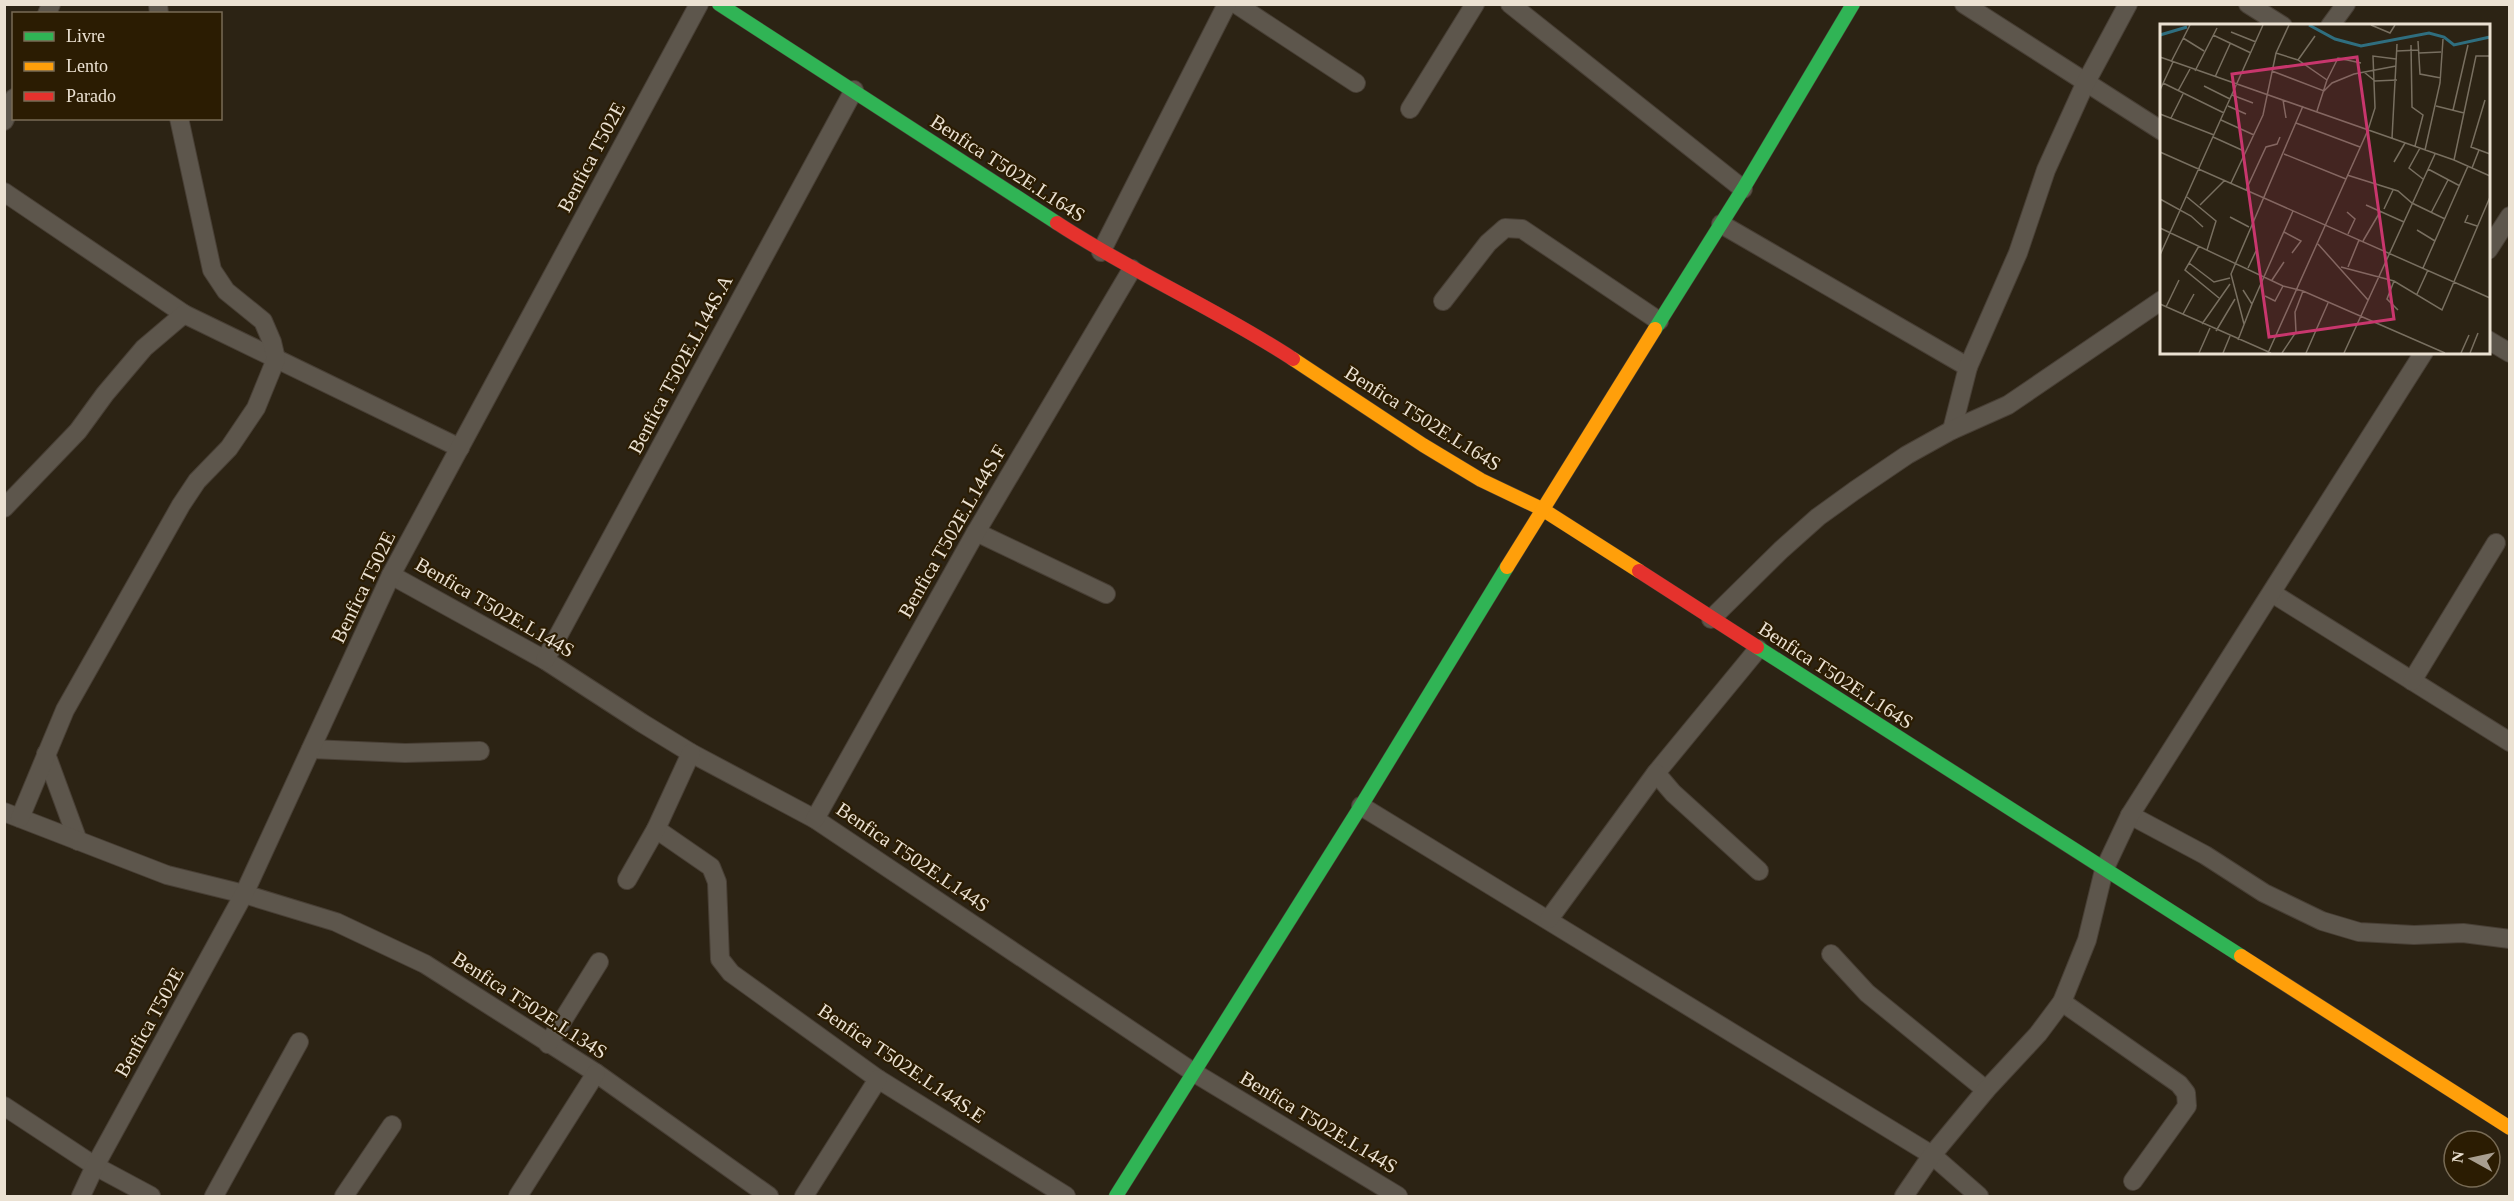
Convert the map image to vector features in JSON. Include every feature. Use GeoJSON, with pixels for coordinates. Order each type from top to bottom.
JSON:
{"type":"FeatureCollection","features":[{"type":"Feature","properties":{"kind":"street","name":"Benfica T502E"},"geometry":{"type":"LineString","coordinates":[[81,1197],[95,1166],[244,894],[392,575],[699,4]]}},
{"type":"Feature","properties":{"kind":"street","name":"Benfica T502E.L164S"},"geometry":{"type":"LineString","coordinates":[[719,4],[1101,252],[1209,308],[1276,348],[1423,445],[1481,480],[1542,509],[2510,1128]]}},
{"type":"Feature","properties":{"kind":"street"},"geometry":{"type":"LineString","coordinates":[[1101,252],[1227,4]]}},
{"type":"Feature","properties":{"kind":"street"},"geometry":{"type":"LineString","coordinates":[[1236,4],[1356,83]]}},
{"type":"Feature","properties":{"kind":"street"},"geometry":{"type":"LineString","coordinates":[[1410,109],[1475,4]]}},
{"type":"Feature","properties":{"kind":"street"},"geometry":{"type":"LineString","coordinates":[[1510,4],[1743,189]]}},
{"type":"Feature","properties":{"kind":"street"},"geometry":{"type":"LineString","coordinates":[[1116,1197],[1361,806],[1659,321],[1722,224],[1853,4]]}},
{"type":"Feature","properties":{"kind":"street"},"geometry":{"type":"LineString","coordinates":[[1964,4],[2085,84],[2160,130]]}},
{"type":"Feature","properties":{"kind":"street"},"geometry":{"type":"LineString","coordinates":[[1952,430],[1968,368],[2018,253],[2046,170],[2085,84],[2128,4]]}},
{"type":"Feature","properties":{"kind":"street"},"geometry":{"type":"LineString","coordinates":[[2248,4],[2280,24]]}},
{"type":"Feature","properties":{"kind":"street"},"geometry":{"type":"LineString","coordinates":[[2331,24],[2346,4]]}},
{"type":"Feature","properties":{"kind":"street","name":"Benfica T502E.L144S.A"},"geometry":{"type":"LineString","coordinates":[[545,660],[854,90]]}},
{"type":"Feature","properties":{"kind":"street"},"geometry":{"type":"LineString","coordinates":[[4,121],[12,103]]}},
{"type":"Feature","properties":{"kind":"street"},"geometry":{"type":"LineString","coordinates":[[12,815],[46,754],[65,710],[181,504],[197,481],[229,448],[256,408],[276,359],[263,321],[226,291],[212,270],[179,120]]}},
{"type":"Feature","properties":{"kind":"street"},"geometry":{"type":"LineString","coordinates":[[4,192],[184,314],[460,448]]}},
{"type":"Feature","properties":{"kind":"street"},"geometry":{"type":"LineString","coordinates":[[2490,247],[2510,216]]}},
{"type":"Feature","properties":{"kind":"street"},"geometry":{"type":"LineString","coordinates":[[1722,224],[1968,368]]}},
{"type":"Feature","properties":{"kind":"street"},"geometry":{"type":"LineString","coordinates":[[1443,301],[1488,243],[1505,228],[1522,229],[1659,321]]}},
{"type":"Feature","properties":{"kind":"street","name":"Benfica T502E.L144S.F"},"geometry":{"type":"LineString","coordinates":[[814,819],[976,532],[1132,269]]}},
{"type":"Feature","properties":{"kind":"street"},"geometry":{"type":"LineString","coordinates":[[1711,619],[1818,517],[1907,454],[1952,430],[2008,405],[2160,301]]}},
{"type":"Feature","properties":{"kind":"street"},"geometry":{"type":"LineString","coordinates":[[4,508],[78,431],[105,394],[144,348],[184,314]]}},
{"type":"Feature","properties":{"kind":"street"},"geometry":{"type":"LineString","coordinates":[[2490,341],[2510,353]]}},
{"type":"Feature","properties":{"kind":"street"},"geometry":{"type":"LineString","coordinates":[[1904,1197],[1932,1155],[1986,1090],[2038,1034],[2062,1002],[2087,940],[2104,870],[2130,815],[2423,354]]}},
{"type":"Feature","properties":{"kind":"street"},"geometry":{"type":"LineString","coordinates":[[976,532],[1106,594]]}},
{"type":"Feature","properties":{"kind":"street"},"geometry":{"type":"LineString","coordinates":[[2412,681],[2496,543]]}},
{"type":"Feature","properties":{"kind":"street","name":"Benfica T502E.L144S"},"geometry":{"type":"LineString","coordinates":[[392,575],[545,660],[691,753],[814,819],[1193,1072],[1398,1197]]}},
{"type":"Feature","properties":{"kind":"street"},"geometry":{"type":"LineString","coordinates":[[2272,593],[2510,742]]}},
{"type":"Feature","properties":{"kind":"street"},"geometry":{"type":"LineString","coordinates":[[1548,919],[1656,773],[1758,649]]}},
{"type":"Feature","properties":{"kind":"street"},"geometry":{"type":"LineString","coordinates":[[311,749],[405,753],[480,751]]}},
{"type":"Feature","properties":{"kind":"street"},"geometry":{"type":"LineString","coordinates":[[627,880],[656,829],[691,753]]}},
{"type":"Feature","properties":{"kind":"street"},"geometry":{"type":"LineString","coordinates":[[46,754],[78,841]]}},
{"type":"Feature","properties":{"kind":"street"},"geometry":{"type":"LineString","coordinates":[[1656,773],[1673,793],[1759,871]]}},
{"type":"Feature","properties":{"kind":"street"},"geometry":{"type":"LineString","coordinates":[[1361,806],[1932,1155],[1979,1197]]}},
{"type":"Feature","properties":{"kind":"street","name":"Benfica T502E.L134S"},"geometry":{"type":"LineString","coordinates":[[12,815],[167,875],[244,894],[336,922],[425,964],[596,1073],[740,1189],[769,1197]]}},
{"type":"Feature","properties":{"kind":"street"},"geometry":{"type":"LineString","coordinates":[[2130,815],[2205,855],[2264,893],[2322,921],[2360,932],[2414,935],[2463,933],[2510,939]]}},
{"type":"Feature","properties":{"kind":"street","name":"Benfica T502E.L144S.E"},"geometry":{"type":"LineString","coordinates":[[656,829],[711,867],[717,882],[720,959],[731,973],[878,1079],[1066,1197]]}},
{"type":"Feature","properties":{"kind":"street"},"geometry":{"type":"LineString","coordinates":[[1831,954],[1867,993],[1986,1090]]}},
{"type":"Feature","properties":{"kind":"street"},"geometry":{"type":"LineString","coordinates":[[548,1044],[599,962]]}},
{"type":"Feature","properties":{"kind":"street"},"geometry":{"type":"LineString","coordinates":[[2062,1002],[2179,1084],[2186,1093],[2187,1106],[2133,1181]]}},
{"type":"Feature","properties":{"kind":"street"},"geometry":{"type":"LineString","coordinates":[[214,1197],[299,1042]]}},
{"type":"Feature","properties":{"kind":"street"},"geometry":{"type":"LineString","coordinates":[[518,1197],[596,1073]]}},
{"type":"Feature","properties":{"kind":"street"},"geometry":{"type":"LineString","coordinates":[[804,1197],[878,1079]]}},
{"type":"Feature","properties":{"kind":"street"},"geometry":{"type":"LineString","coordinates":[[4,1106],[95,1166],[151,1197]]}},
{"type":"Feature","properties":{"kind":"street"},"geometry":{"type":"LineString","coordinates":[[344,1197],[392,1125]]}},
{"type":"Feature","properties":{"kind":"traffic: fast"},"geometry":{"type":"LineString","coordinates":[[719,4],[1057,223]]}},
{"type":"Feature","properties":{"kind":"traffic: fast"},"geometry":{"type":"LineString","coordinates":[[1655,329],[1743,189],[1853,4]]}},
{"type":"Feature","properties":{"kind":"traffic: fast"},"geometry":{"type":"LineString","coordinates":[[1116,1196],[1361,806],[1507,567]]}},
{"type":"Feature","properties":{"kind":"traffic: fast"},"geometry":{"type":"LineString","coordinates":[[1757,647],[2241,956]]}},
{"type":"Feature","properties":{"kind":"traffic: slow"},"geometry":{"type":"LineString","coordinates":[[1507,567],[1655,329]]}},
{"type":"Feature","properties":{"kind":"traffic: slow"},"geometry":{"type":"LineString","coordinates":[[1293,359],[1423,445],[1481,480],[1542,509],[1639,571]]}},
{"type":"Feature","properties":{"kind":"traffic: slow"},"geometry":{"type":"LineString","coordinates":[[2241,956],[2510,1128]]}},
{"type":"Feature","properties":{"kind":"traffic: jam"},"geometry":{"type":"LineString","coordinates":[[1057,223],[1293,359]]}},
{"type":"Feature","properties":{"kind":"traffic: jam"},"geometry":{"type":"LineString","coordinates":[[1639,571],[1757,647]]}}]}
